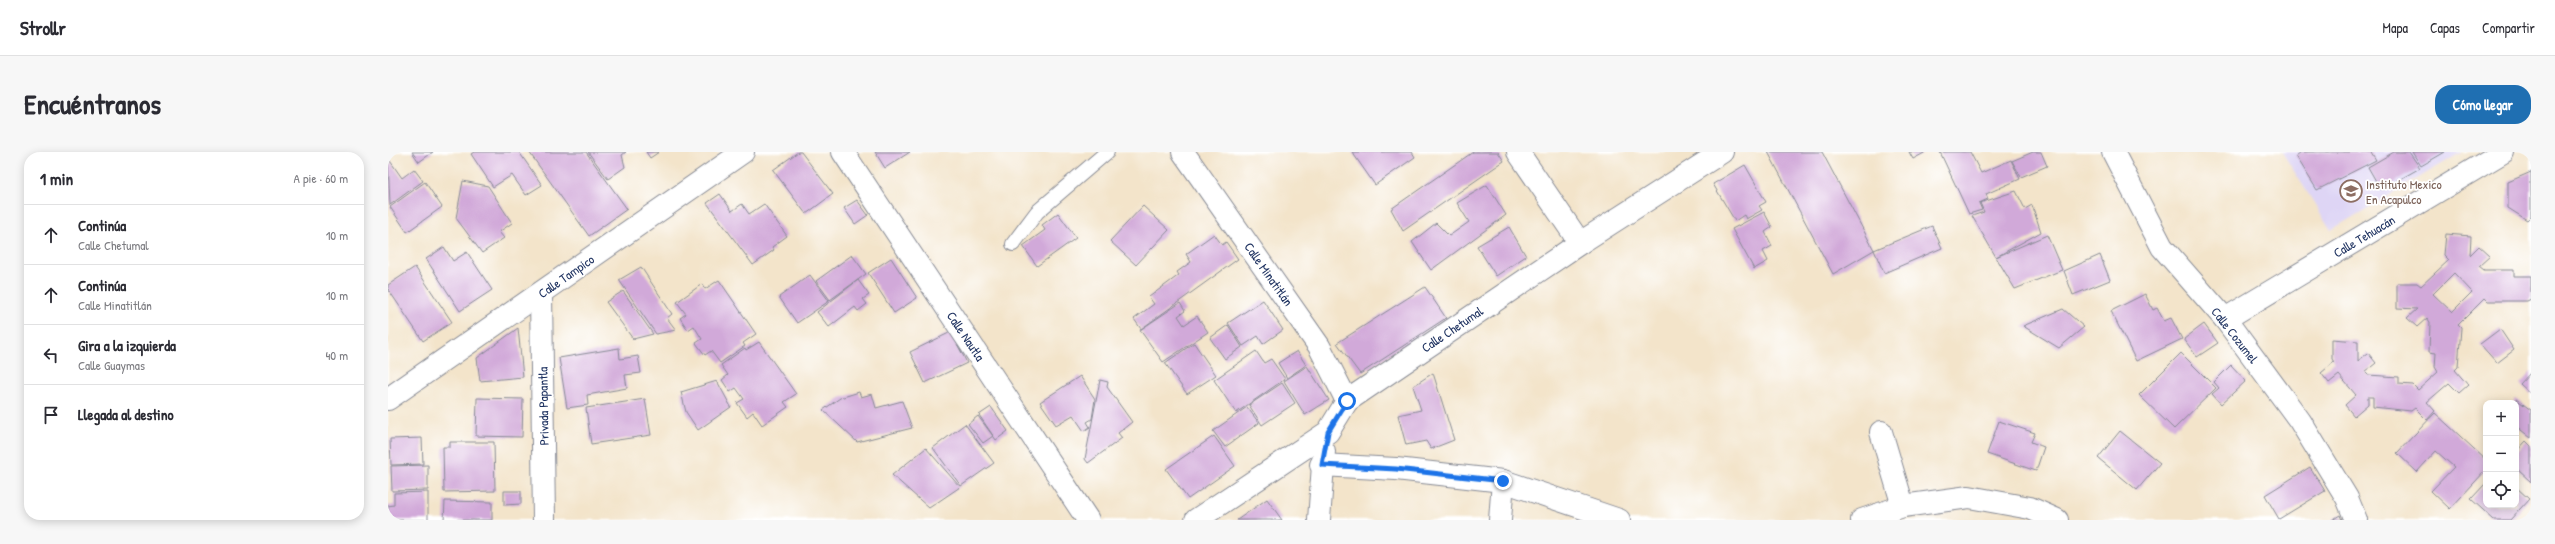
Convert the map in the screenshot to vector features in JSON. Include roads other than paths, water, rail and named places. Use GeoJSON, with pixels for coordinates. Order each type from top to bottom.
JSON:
{"type":"FeatureCollection","features":[{"type":"Feature","properties":{"kind":"street","name":"Calle Tampico"},"geometry":{"type":"LineString","coordinates":[[388,399],[743,152]]}},
{"type":"Feature","properties":{"kind":"street","name":"Calle Nautla"},"geometry":{"type":"LineString","coordinates":[[843,152],[1088,520]]}},
{"type":"Feature","properties":{"kind":"street","name":"Calle Minatitlán"},"geometry":{"type":"LineString","coordinates":[[1183,152],[1320,346],[1347,401]]}},
{"type":"Feature","properties":{"kind":"street"},"geometry":{"type":"LineString","coordinates":[[1518,152],[1580,242]]}},
{"type":"Feature","properties":{"kind":"street","name":"Calle Chetumal"},"geometry":{"type":"LineString","coordinates":[[1196,520],[1328,432],[1347,401],[1580,242],[1722,152]]}},
{"type":"Feature","properties":{"kind":"street","name":"Calle Cozumel"},"geometry":{"type":"LineString","coordinates":[[2113,152],[2162,247],[2225,319],[2300,421],[2347,498],[2356,520]]}},
{"type":"Feature","properties":{"kind":"street","name":"Calle Tehuacán"},"geometry":{"type":"LineString","coordinates":[[2225,319],[2503,152]]}},
{"type":"Feature","properties":{"kind":"street","name":"Privada Papantla"},"geometry":{"type":"LineString","coordinates":[[541,293],[544,520]]}},
{"type":"Feature","properties":{"kind":"street"},"geometry":{"type":"LineString","coordinates":[[1318,520],[1322,465],[1328,432]]}},
{"type":"Feature","properties":{"kind":"street"},"geometry":{"type":"LineString","coordinates":[[1881,432],[1902,506]]}},
{"type":"Feature","properties":{"kind":"street"},"geometry":{"type":"LineString","coordinates":[[1322,465],[1396,469],[1503,481],[1619,520]]}},
{"type":"Feature","properties":{"kind":"street"},"geometry":{"type":"LineString","coordinates":[[1500,520],[1503,481]]}},
{"type":"Feature","properties":{"kind":"street"},"geometry":{"type":"LineString","coordinates":[[1862,520],[1902,506],[1969,498],[2030,508],[2057,520]]}},
{"type":"Feature","properties":{"kind":"lane"},"geometry":{"type":"LineString","coordinates":[[1014,244],[1037,212],[1107,152]]}},
{"type":"Feature","properties":{"kind":"place","name":"Instituto Mexico En Acapulco"},"geometry":{"type":"Point","coordinates":[2351,191]}}]}
